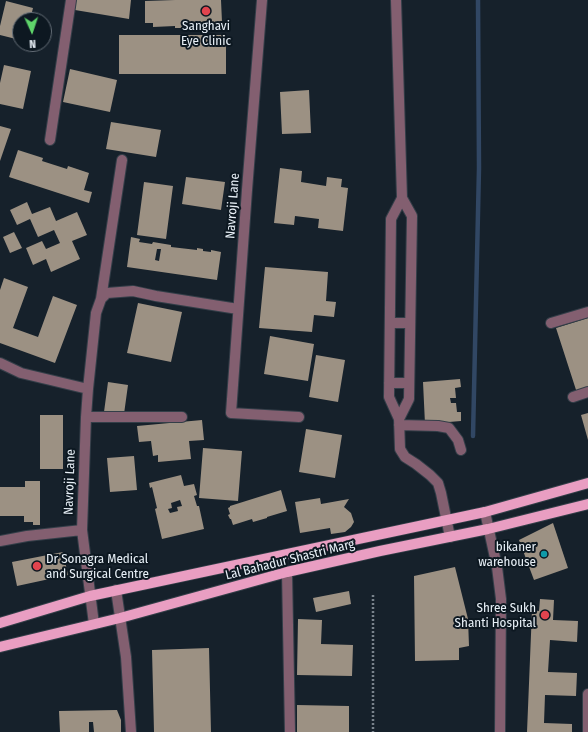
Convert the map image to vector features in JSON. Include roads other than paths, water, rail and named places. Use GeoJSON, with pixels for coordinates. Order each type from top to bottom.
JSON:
{"type":"FeatureCollection","features":[{"type":"Feature","properties":{"kind":"main road","name":"Lal Bahadur Shastri Marg"},"geometry":{"type":"LineString","coordinates":[[0,623],[90,596],[485,512],[588,483]]}},
{"type":"Feature","properties":{"kind":"main road","name":"Lal Bahadur Shastri Marg"},"geometry":{"type":"LineString","coordinates":[[0,647],[120,618],[287,572],[380,551],[488,530],[588,504]]}},
{"type":"Feature","properties":{"kind":"street"},"geometry":{"type":"LineString","coordinates":[[50,140],[71,0]]}},
{"type":"Feature","properties":{"kind":"street","name":"Navroji Lane"},"geometry":{"type":"LineString","coordinates":[[262,0],[247,182],[231,413],[298,417]]}},
{"type":"Feature","properties":{"kind":"street"},"geometry":{"type":"LineString","coordinates":[[396,0],[402,198],[392,219],[389,397],[399,422],[400,449],[405,457],[438,482],[450,537]]}},
{"type":"Feature","properties":{"kind":"street","name":"Navroji Lane"},"geometry":{"type":"LineString","coordinates":[[94,624],[82,530],[86,417],[96,313],[101,299],[122,160]]}},
{"type":"Feature","properties":{"kind":"street"},"geometry":{"type":"LineString","coordinates":[[399,422],[409,399],[412,216],[402,198]]}},
{"type":"Feature","properties":{"kind":"street"},"geometry":{"type":"LineString","coordinates":[[101,299],[107,293],[133,291],[238,309]]}},
{"type":"Feature","properties":{"kind":"street"},"geometry":{"type":"LineString","coordinates":[[551,323],[588,312]]}},
{"type":"Feature","properties":{"kind":"street"},"geometry":{"type":"LineString","coordinates":[[390,323],[410,324]]}},
{"type":"Feature","properties":{"kind":"street"},"geometry":{"type":"LineString","coordinates":[[0,363],[21,373],[88,389]]}},
{"type":"Feature","properties":{"kind":"street"},"geometry":{"type":"LineString","coordinates":[[390,383],[409,383]]}},
{"type":"Feature","properties":{"kind":"street"},"geometry":{"type":"LineString","coordinates":[[573,396],[588,392]]}},
{"type":"Feature","properties":{"kind":"street"},"geometry":{"type":"LineString","coordinates":[[86,417],[182,417]]}},
{"type":"Feature","properties":{"kind":"street"},"geometry":{"type":"LineString","coordinates":[[399,422],[449,428],[458,440],[461,450]]}},
{"type":"Feature","properties":{"kind":"street"},"geometry":{"type":"LineString","coordinates":[[485,512],[497,567],[501,599],[500,732]]}},
{"type":"Feature","properties":{"kind":"street"},"geometry":{"type":"LineString","coordinates":[[0,541],[27,536],[82,530]]}},
{"type":"Feature","properties":{"kind":"street"},"geometry":{"type":"LineString","coordinates":[[287,572],[290,732]]}},
{"type":"Feature","properties":{"kind":"street"},"geometry":{"type":"LineString","coordinates":[[116,590],[126,657],[130,732]]}},
{"type":"Feature","properties":{"kind":"street"},"geometry":{"type":"LineString","coordinates":[[588,694],[588,732]]}},
{"type":"Feature","properties":{"kind":"waterway"},"geometry":{"type":"LineString","coordinates":[[473,436],[479,168],[478,0]]}},
{"type":"Feature","properties":{"kind":"place","name":"Sanghavi Eye Clinic"},"geometry":{"type":"Point","coordinates":[206,11]}},
{"type":"Feature","properties":{"kind":"place","name":"bikaner warehouse"},"geometry":{"type":"Point","coordinates":[544,554]}},
{"type":"Feature","properties":{"kind":"place","name":"Dr Sonagra Medical and Surgical Centre"},"geometry":{"type":"Point","coordinates":[37,566]}},
{"type":"Feature","properties":{"kind":"place","name":"Shree Sukh Shanti Hospital"},"geometry":{"type":"Point","coordinates":[545,615]}}]}
